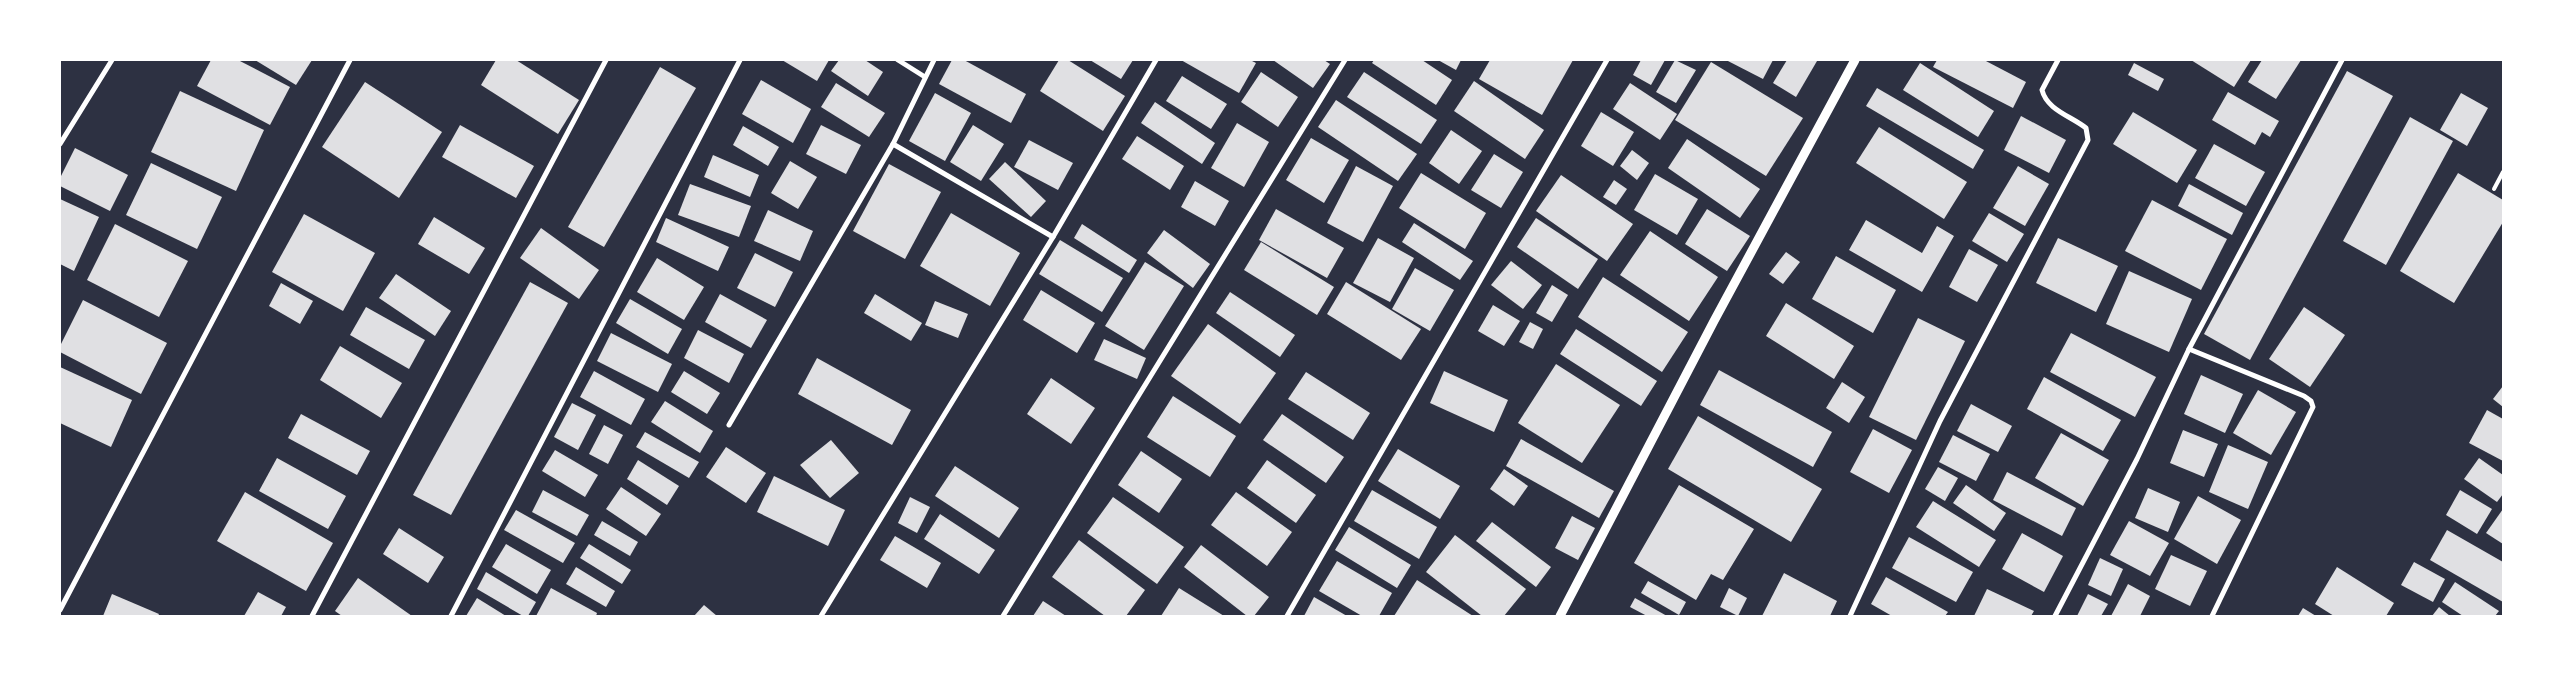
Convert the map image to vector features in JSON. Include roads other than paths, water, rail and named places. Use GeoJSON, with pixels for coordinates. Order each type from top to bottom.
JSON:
{"type":"FeatureCollection","features":[{"type":"Feature","properties":{"kind":"street"},"geometry":{"type":"LineString","coordinates":[[60,144],[112,60]]}},
{"type":"Feature","properties":{"kind":"street"},"geometry":{"type":"LineString","coordinates":[[60,610],[350,60]]}},
{"type":"Feature","properties":{"kind":"street"},"geometry":{"type":"LineString","coordinates":[[312,616],[606,60]]}},
{"type":"Feature","properties":{"kind":"street"},"geometry":{"type":"LineString","coordinates":[[451,616],[740,60]]}},
{"type":"Feature","properties":{"kind":"street"},"geometry":{"type":"LineString","coordinates":[[898,60],[924,77]]}},
{"type":"Feature","properties":{"kind":"street"},"geometry":{"type":"LineString","coordinates":[[729,424],[893,144],[924,77],[934,60]]}},
{"type":"Feature","properties":{"kind":"street"},"geometry":{"type":"LineString","coordinates":[[821,616],[1053,237],[1156,60]]}},
{"type":"Feature","properties":{"kind":"street"},"geometry":{"type":"LineString","coordinates":[[1003,616],[1345,60]]}},
{"type":"Feature","properties":{"kind":"street"},"geometry":{"type":"LineString","coordinates":[[1287,616],[1607,60]]}},
{"type":"Feature","properties":{"kind":"street"},"geometry":{"type":"LineString","coordinates":[[1560,616],[1714,321],[1855,60]]}},
{"type":"Feature","properties":{"kind":"street"},"geometry":{"type":"LineString","coordinates":[[1850,616],[1940,421],[2075,168],[2088,140],[2086,128],[2049,104],[2044,97],[2042,90],[2058,60]]}},
{"type":"Feature","properties":{"kind":"street"},"geometry":{"type":"LineString","coordinates":[[2055,616],[2137,459],[2189,349],[2342,60]]}},
{"type":"Feature","properties":{"kind":"street"},"geometry":{"type":"LineString","coordinates":[[893,144],[1053,237]]}},
{"type":"Feature","properties":{"kind":"street"},"geometry":{"type":"LineString","coordinates":[[2189,349],[2304,396],[2311,401],[2313,407],[2212,616]]}},
{"type":"Feature","properties":{"kind":"lane"},"geometry":{"type":"LineString","coordinates":[[2494,189],[2503,172]]}}]}
